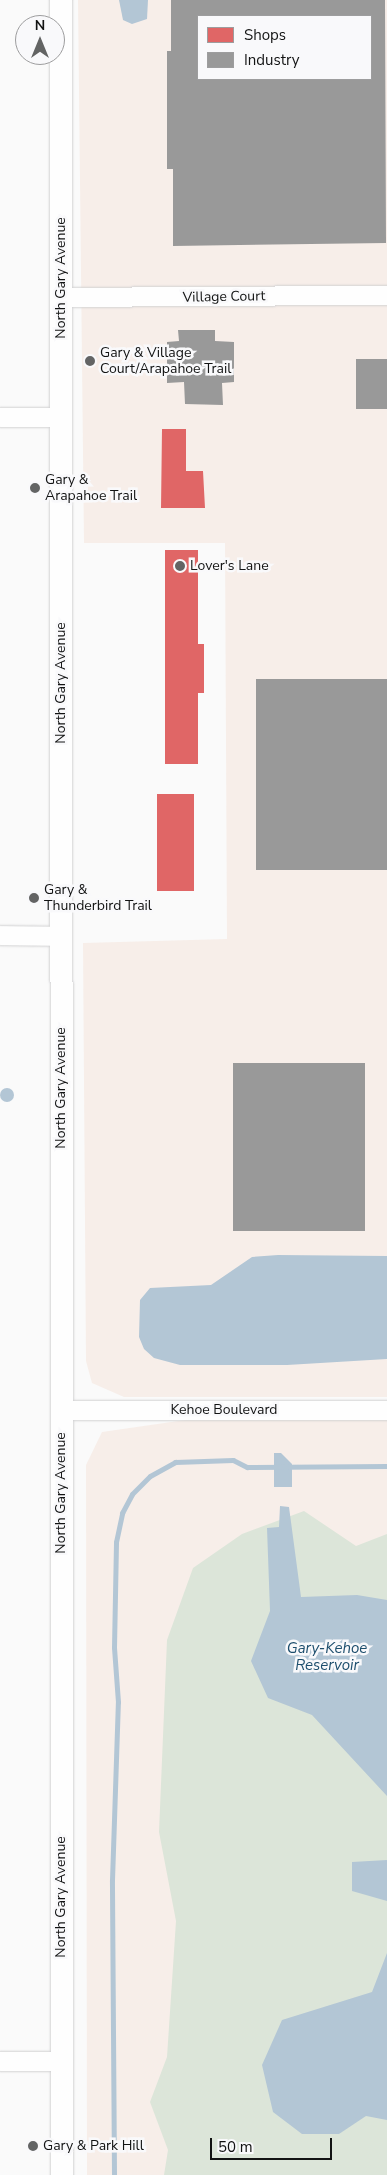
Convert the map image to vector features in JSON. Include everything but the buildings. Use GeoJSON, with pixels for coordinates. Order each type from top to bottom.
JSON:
{"type":"FeatureCollection","features":[{"type":"Feature","properties":{"kind":"street","name":"North Gary Avenue"},"geometry":{"type":"LineString","coordinates":[[61,0],[62,2175]]}},
{"type":"Feature","properties":{"kind":"street","name":"Village Court"},"geometry":{"type":"LineString","coordinates":[[61,297],[387,295]]}},
{"type":"Feature","properties":{"kind":"street"},"geometry":{"type":"LineString","coordinates":[[0,417],[61,417]]}},
{"type":"Feature","properties":{"kind":"street"},"geometry":{"type":"LineString","coordinates":[[0,935],[61,936]]}},
{"type":"Feature","properties":{"kind":"street","name":"Kehoe Boulevard"},"geometry":{"type":"LineString","coordinates":[[61,1410],[387,1410]]}},
{"type":"Feature","properties":{"kind":"street"},"geometry":{"type":"LineString","coordinates":[[0,2062],[62,2062]]}},
{"type":"Feature","properties":{"kind":"shaded area"},"geometry":{"type":"Polygon","coordinates":[[[78,0],[387,0],[387,1397],[124,1397],[92,1383],[86,1361],[83,943],[227,939],[225,543],[84,543],[78,0]]]}},
{"type":"Feature","properties":{"kind":"shaded area"},"geometry":{"type":"Polygon","coordinates":[[[199,1418],[387,1418],[387,2175],[87,2175],[86,1465],[102,1432],[199,1418]]]}},
{"type":"Feature","properties":{"kind":"shaded area"},"geometry":{"type":"Polygon","coordinates":[[[304,1511],[356,1546],[387,1534],[387,2175],[164,2175],[168,2150],[150,2102],[167,2057],[176,1921],[159,1832],[167,1640],[193,1568],[242,1534],[304,1511]]]}},
{"type":"Feature","properties":{"kind":"water"},"geometry":{"type":"Polygon","coordinates":[[[119,0],[148,0],[147,19],[132,24],[123,20],[119,0]]]}},
{"type":"Feature","properties":{"kind":"water"},"geometry":{"type":"Polygon","coordinates":[[[7,1088],[12,1090],[14,1095],[12,1100],[7,1102],[2,1100],[0,1095],[2,1090],[7,1088]]]}},
{"type":"Feature","properties":{"kind":"water"},"geometry":{"type":"Polygon","coordinates":[[[278,1255],[387,1256],[387,1359],[287,1365],[180,1365],[154,1358],[144,1349],[139,1337],[140,1300],[150,1288],[211,1285],[252,1257],[278,1255]]]}},
{"type":"Feature","properties":{"kind":"water"},"geometry":{"type":"Polygon","coordinates":[[[274,1453],[281,1453],[292,1464],[292,1487],[274,1487],[274,1453]]]}},
{"type":"Feature","properties":{"kind":"water","name":"Gary-Kehoe Reservoir"},"geometry":{"type":"Polygon","coordinates":[[[280,1506],[289,1507],[301,1597],[357,1595],[387,1600],[387,1796],[312,1715],[268,1698],[251,1661],[270,1611],[267,1528],[279,1527],[280,1506]]]}},
{"type":"Feature","properties":{"kind":"water"},"geometry":{"type":"Polygon","coordinates":[[[387,1860],[387,1901],[352,1891],[352,1862],[387,1860]]]}},
{"type":"Feature","properties":{"kind":"water"},"geometry":{"type":"Polygon","coordinates":[[[387,1953],[387,2120],[366,2116],[339,2134],[302,2134],[273,2112],[262,2065],[282,2020],[372,1992],[387,1953]]]}},
{"type":"Feature","properties":{"kind":"waterway"},"geometry":{"type":"LineString","coordinates":[[114,2175],[112,1880],[118,1702],[114,1647],[116,1542],[122,1513],[132,1494],[150,1476],[175,1462],[233,1460],[247,1467],[387,1466]]}},
{"type":"Feature","properties":{"kind":"place","name":"Gary & Village Court/Arapahoe Trail"},"geometry":{"type":"Point","coordinates":[90,361]}},
{"type":"Feature","properties":{"kind":"place","name":"Gary & Arapahoe Trail"},"geometry":{"type":"Point","coordinates":[35,488]}},
{"type":"Feature","properties":{"kind":"place","name":"Lover's Lane"},"geometry":{"type":"Point","coordinates":[180,566]}},
{"type":"Feature","properties":{"kind":"place","name":"Gary & Thunderbird Trail"},"geometry":{"type":"Point","coordinates":[34,898]}},
{"type":"Feature","properties":{"kind":"place","name":"Gary & Park Hill"},"geometry":{"type":"Point","coordinates":[33,2146]}}]}
